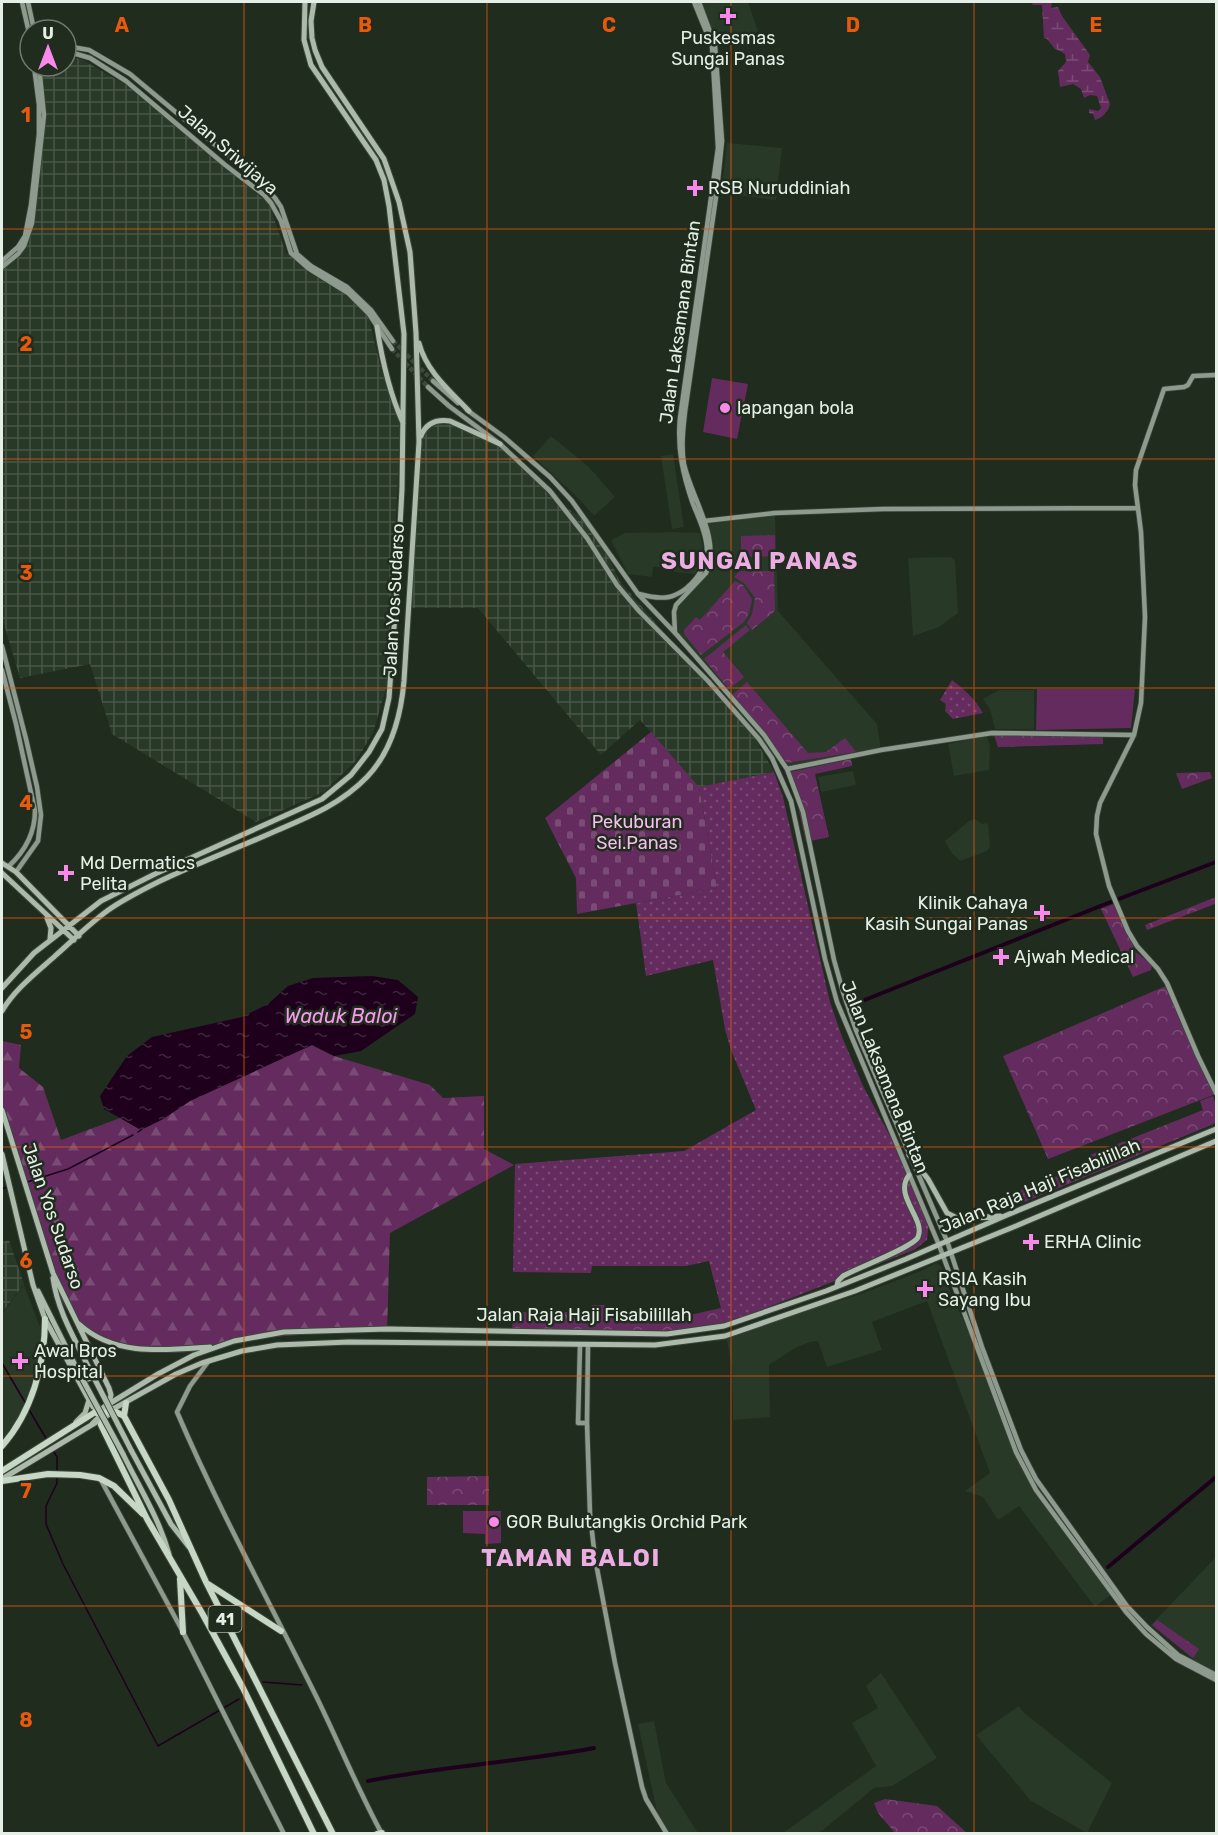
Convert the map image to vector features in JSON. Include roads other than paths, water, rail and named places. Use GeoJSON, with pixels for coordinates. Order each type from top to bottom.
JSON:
{"type":"FeatureCollection","features":[{"type":"Feature","properties":{"kind":"highway"},"geometry":{"type":"LineString","coordinates":[[2,1446],[12,1434],[28,1403],[43,1354],[45,1319]]}},
{"type":"Feature","properties":{"kind":"highway"},"geometry":{"type":"LineString","coordinates":[[2,1471],[13,1469],[38,1448],[88,1417],[107,1409],[124,1416],[126,1403]]}},
{"type":"Feature","properties":{"kind":"highway","name":"41"},"geometry":{"type":"LineString","coordinates":[[107,1409],[101,1425],[147,1519],[243,1688],[313,1832]]}},
{"type":"Feature","properties":{"kind":"highway","name":"41"},"geometry":{"type":"LineString","coordinates":[[124,1416],[173,1508],[206,1581],[333,1833]]}},
{"type":"Feature","properties":{"kind":"highway"},"geometry":{"type":"LineString","coordinates":[[114,1451],[120,1440],[135,1438]]}},
{"type":"Feature","properties":{"kind":"highway"},"geometry":{"type":"LineString","coordinates":[[2,1480],[34,1475],[80,1475],[99,1478],[114,1486],[147,1519]]}},
{"type":"Feature","properties":{"kind":"highway"},"geometry":{"type":"LineString","coordinates":[[179,1575],[183,1632]]}},
{"type":"Feature","properties":{"kind":"highway"},"geometry":{"type":"LineString","coordinates":[[206,1581],[217,1591],[265,1618],[281,1631]]}},
{"type":"Feature","properties":{"kind":"highway"},"geometry":{"type":"LineString","coordinates":[[377,1833],[382,1833]]}},
{"type":"Feature","properties":{"kind":"main road"},"geometry":{"type":"LineString","coordinates":[[22,2],[26,18]]}},
{"type":"Feature","properties":{"kind":"main road"},"geometry":{"type":"LineString","coordinates":[[28,2],[31,18]]}},
{"type":"Feature","properties":{"kind":"main road","name":"Jalan Yos Sudarso"},"geometry":{"type":"LineString","coordinates":[[2,988],[34,953],[101,901],[322,799],[343,783],[360,765],[382,729],[390,687],[402,489],[404,334],[397,267],[390,206],[382,173],[376,160],[311,65],[304,40],[305,2]]}},
{"type":"Feature","properties":{"kind":"main road","name":"Jalan Yos Sudarso"},"geometry":{"type":"LineString","coordinates":[[2,1011],[22,985],[103,914],[125,899],[337,802],[357,787],[374,769],[396,728],[404,681],[419,442],[416,333],[411,265],[399,202],[384,159],[322,67],[315,50],[311,21],[314,2]]}},
{"type":"Feature","properties":{"kind":"main road","name":"Jalan Laksamana Bintan"},"geometry":{"type":"LineString","coordinates":[[675,633],[676,605],[708,568],[710,546],[704,521],[684,464],[683,429],[686,388],[718,148],[712,46],[696,2]]}},
{"type":"Feature","properties":{"kind":"main road","name":"Jalan Sriwijaya"},"geometry":{"type":"LineString","coordinates":[[78,49],[89,51],[130,74],[261,183],[280,207],[297,254],[311,266],[347,287],[370,310],[393,341]]}},
{"type":"Feature","properties":{"kind":"main road","name":"Jalan Sriwijaya"},"geometry":{"type":"LineString","coordinates":[[78,54],[90,58],[139,91],[271,203],[281,221],[291,253],[308,268],[348,293],[369,314],[392,349]]}},
{"type":"Feature","properties":{"kind":"main road"},"geometry":{"type":"LineString","coordinates":[[2,261],[18,247],[25,236],[31,205],[39,134],[36,78]]}},
{"type":"Feature","properties":{"kind":"main road"},"geometry":{"type":"LineString","coordinates":[[2,267],[24,246],[32,223],[44,115],[40,78]]}},
{"type":"Feature","properties":{"kind":"main road"},"geometry":{"type":"LineString","coordinates":[[139,91],[143,86]]}},
{"type":"Feature","properties":{"kind":"main road"},"geometry":{"type":"LineString","coordinates":[[206,148],[211,142]]}},
{"type":"Feature","properties":{"kind":"main road"},"geometry":{"type":"LineString","coordinates":[[397,267],[411,265]]}},
{"type":"Feature","properties":{"kind":"main road"},"geometry":{"type":"LineString","coordinates":[[377,327],[385,371],[403,424]]}},
{"type":"Feature","properties":{"kind":"main road"},"geometry":{"type":"LineString","coordinates":[[416,333],[424,359],[469,411]]}},
{"type":"Feature","properties":{"kind":"main road"},"geometry":{"type":"LineString","coordinates":[[1216,375],[1193,376],[1188,385],[1184,387],[1164,389],[1136,466],[1135,486],[1142,559],[1145,627],[1143,685],[1134,735],[1100,803],[1097,816],[1097,841],[1118,908],[1137,946],[1168,984],[1216,1094]]}},
{"type":"Feature","properties":{"kind":"main road","name":"Jalan Laksamana Bintan"},"geometry":{"type":"LineString","coordinates":[[433,381],[518,449],[563,492],[596,532],[638,594],[764,735],[787,769],[803,812],[834,960],[856,1030],[947,1241],[982,1347],[1021,1450],[1036,1479],[1127,1606],[1147,1628],[1179,1655],[1216,1675]]}},
{"type":"Feature","properties":{"kind":"main road","name":"Jalan Laksamana Bintan"},"geometry":{"type":"LineString","coordinates":[[428,387],[449,406],[500,444],[550,491],[587,538],[617,585],[639,611],[708,681],[759,739],[779,771],[791,801],[825,959],[837,1002],[939,1245],[1016,1452],[1032,1483],[1117,1602],[1146,1634],[1176,1659],[1216,1680]]}},
{"type":"Feature","properties":{"kind":"main road","name":"Jalan Laksamana Bintan"},"geometry":{"type":"LineString","coordinates":[[638,594],[657,597],[678,594],[702,571],[707,555],[704,533],[684,476],[679,452],[680,418],[686,388]]}},
{"type":"Feature","properties":{"kind":"main road"},"geometry":{"type":"LineString","coordinates":[[419,442],[424,430],[434,421],[441,420],[450,421],[500,444]]}},
{"type":"Feature","properties":{"kind":"main road"},"geometry":{"type":"LineString","coordinates":[[512,455],[518,449]]}},
{"type":"Feature","properties":{"kind":"main road"},"geometry":{"type":"LineString","coordinates":[[402,489],[416,490]]}},
{"type":"Feature","properties":{"kind":"main road"},"geometry":{"type":"LineString","coordinates":[[704,521],[775,513],[883,509],[1137,508]]}},
{"type":"Feature","properties":{"kind":"main road"},"geometry":{"type":"LineString","coordinates":[[587,538],[596,532]]}},
{"type":"Feature","properties":{"kind":"main road"},"geometry":{"type":"LineString","coordinates":[[2,646],[37,787],[41,821],[38,841],[16,872]]}},
{"type":"Feature","properties":{"kind":"main road"},"geometry":{"type":"LineString","coordinates":[[2,670],[34,804],[35,819],[26,846],[9,866]]}},
{"type":"Feature","properties":{"kind":"main road"},"geometry":{"type":"LineString","coordinates":[[16,724],[22,723]]}},
{"type":"Feature","properties":{"kind":"main road"},"geometry":{"type":"LineString","coordinates":[[787,769],[881,750],[992,734],[1134,735]]}},
{"type":"Feature","properties":{"kind":"main road"},"geometry":{"type":"LineString","coordinates":[[280,819],[284,828]]}},
{"type":"Feature","properties":{"kind":"main road"},"geometry":{"type":"LineString","coordinates":[[2,863],[16,872],[76,938]]}},
{"type":"Feature","properties":{"kind":"main road"},"geometry":{"type":"LineString","coordinates":[[2,873],[45,914],[66,928]]}},
{"type":"Feature","properties":{"kind":"main road"},"geometry":{"type":"LineString","coordinates":[[45,914],[50,925],[50,939]]}},
{"type":"Feature","properties":{"kind":"main road"},"geometry":{"type":"LineString","coordinates":[[848,1032],[856,1030]]}},
{"type":"Feature","properties":{"kind":"main road","name":"Jalan Yos Sudarso"},"geometry":{"type":"LineString","coordinates":[[2,1110],[53,1273],[111,1395],[107,1409]]}},
{"type":"Feature","properties":{"kind":"main road","name":"Jalan Raja Haji Fisabilillah"},"geometry":{"type":"LineString","coordinates":[[107,1409],[177,1364],[218,1346],[260,1336],[298,1331],[353,1329],[667,1334],[724,1326],[837,1286],[1216,1129]]}},
{"type":"Feature","properties":{"kind":"main road","name":"Jalan Raja Haji Fisabilillah"},"geometry":{"type":"LineString","coordinates":[[107,1409],[126,1403],[176,1374],[209,1360],[254,1348],[349,1342],[622,1346],[691,1342],[730,1335],[830,1301],[1216,1141]]}},
{"type":"Feature","properties":{"kind":"main road"},"geometry":{"type":"LineString","coordinates":[[1163,1150],[1168,1162]]}},
{"type":"Feature","properties":{"kind":"main road","name":"Jalan Yos Sudarso"},"geometry":{"type":"LineString","coordinates":[[2,1154],[34,1287],[45,1319],[89,1400]]}},
{"type":"Feature","properties":{"kind":"main road"},"geometry":{"type":"LineString","coordinates":[[909,1155],[928,1179],[947,1213],[953,1217],[968,1220],[1006,1215]]}},
{"type":"Feature","properties":{"kind":"main road"},"geometry":{"type":"LineString","coordinates":[[837,1286],[843,1275],[914,1243],[918,1238],[919,1226],[904,1187],[909,1175]]}},
{"type":"Feature","properties":{"kind":"main road"},"geometry":{"type":"LineString","coordinates":[[53,1273],[55,1290],[65,1318],[88,1366],[171,1524],[193,1553]]}},
{"type":"Feature","properties":{"kind":"main road"},"geometry":{"type":"LineString","coordinates":[[34,1287],[123,1454],[158,1525],[170,1558]]}},
{"type":"Feature","properties":{"kind":"main road"},"geometry":{"type":"LineString","coordinates":[[75,1320],[88,1331],[128,1347],[177,1350],[218,1346]]}},
{"type":"Feature","properties":{"kind":"main road"},"geometry":{"type":"LineString","coordinates":[[439,1331],[439,1344]]}},
{"type":"Feature","properties":{"kind":"main road"},"geometry":{"type":"LineString","coordinates":[[622,1332],[622,1346]]}},
{"type":"Feature","properties":{"kind":"main road"},"geometry":{"type":"LineString","coordinates":[[689,1332],[691,1342]]}},
{"type":"Feature","properties":{"kind":"main road"},"geometry":{"type":"LineString","coordinates":[[580,1345],[578,1423],[587,1423]]}},
{"type":"Feature","properties":{"kind":"main road"},"geometry":{"type":"LineString","coordinates":[[588,1345],[587,1423],[590,1514],[596,1558],[615,1663],[643,1792],[667,1833]]}},
{"type":"Feature","properties":{"kind":"main road"},"geometry":{"type":"LineString","coordinates":[[209,1360],[190,1386],[177,1412],[192,1448],[281,1631],[317,1698],[382,1833]]}},
{"type":"Feature","properties":{"kind":"main road"},"geometry":{"type":"LineString","coordinates":[[78,1380],[89,1380],[100,1370]]}},
{"type":"Feature","properties":{"kind":"main road"},"geometry":{"type":"LineString","coordinates":[[89,1400],[93,1407],[107,1409]]}},
{"type":"Feature","properties":{"kind":"main road"},"geometry":{"type":"LineString","coordinates":[[73,1425],[84,1414],[89,1400]]}},
{"type":"Feature","properties":{"kind":"main road"},"geometry":{"type":"LineString","coordinates":[[2,1480],[13,1469],[44,1455],[92,1425],[107,1409]]}},
{"type":"Feature","properties":{"kind":"main road"},"geometry":{"type":"LineString","coordinates":[[99,1478],[105,1485],[183,1632],[284,1833]]}},
{"type":"Feature","properties":{"kind":"main road"},"geometry":{"type":"LineString","coordinates":[[305,1833],[313,1832]]}},
{"type":"Feature","properties":{"kind":"water","name":"Waduk Baloi"},"geometry":{"type":"Polygon","coordinates":[[[372,976],[398,980],[418,997],[415,1014],[361,1051],[334,1056],[312,1045],[190,1101],[141,1130],[104,1109],[100,1096],[127,1056],[152,1037],[242,1017],[268,1004],[288,986],[313,978],[372,976]]]}},
{"type":"Feature","properties":{"kind":"waterway"},"geometry":{"type":"LineString","coordinates":[[862,1001],[1216,862]]}},
{"type":"Feature","properties":{"kind":"waterway"},"geometry":{"type":"LineString","coordinates":[[27,1182],[68,1169],[133,1135]]}},
{"type":"Feature","properties":{"kind":"waterway"},"geometry":{"type":"LineString","coordinates":[[2,1189],[7,1187]]}},
{"type":"Feature","properties":{"kind":"waterway"},"geometry":{"type":"LineString","coordinates":[[2,1363],[26,1404]]}},
{"type":"Feature","properties":{"kind":"waterway"},"geometry":{"type":"LineString","coordinates":[[28,1408],[47,1440]]}},
{"type":"Feature","properties":{"kind":"waterway"},"geometry":{"type":"LineString","coordinates":[[54,1452],[57,1457],[57,1473]]}},
{"type":"Feature","properties":{"kind":"waterway"},"geometry":{"type":"LineString","coordinates":[[1108,1567],[1216,1477]]}},
{"type":"Feature","properties":{"kind":"waterway"},"geometry":{"type":"LineString","coordinates":[[57,1478],[57,1483],[46,1506],[46,1524],[63,1564],[158,1746],[239,1699]]}},
{"type":"Feature","properties":{"kind":"waterway"},"geometry":{"type":"LineString","coordinates":[[263,1682],[302,1685]]}},
{"type":"Feature","properties":{"kind":"waterway"},"geometry":{"type":"LineString","coordinates":[[368,1781],[424,1771],[594,1748]]}},
{"type":"Feature","properties":{"kind":"tunnel"},"geometry":{"type":"LineString","coordinates":[[393,341],[433,381]]}},
{"type":"Feature","properties":{"kind":"tunnel"},"geometry":{"type":"LineString","coordinates":[[392,349],[428,387]]}},
{"type":"Feature","properties":{"kind":"place","name":"Puskesmas Sungai Panas"},"geometry":{"type":"Point","coordinates":[728,16]}},
{"type":"Feature","properties":{"kind":"place","name":"RSB Nuruddiniah"},"geometry":{"type":"Point","coordinates":[695,188]}},
{"type":"Feature","properties":{"kind":"place","name":"lapangan bola"},"geometry":{"type":"Point","coordinates":[725,408]}},
{"type":"Feature","properties":{"kind":"place","name":"Md Dermatics Pelita"},"geometry":{"type":"Point","coordinates":[66,873]}},
{"type":"Feature","properties":{"kind":"place","name":"Klinik Cahaya Kasih Sungai Panas"},"geometry":{"type":"Point","coordinates":[1042,913]}},
{"type":"Feature","properties":{"kind":"place","name":"Ajwah Medical"},"geometry":{"type":"Point","coordinates":[1001,957]}},
{"type":"Feature","properties":{"kind":"place","name":"ERHA Clinic"},"geometry":{"type":"Point","coordinates":[1031,1242]}},
{"type":"Feature","properties":{"kind":"place","name":"RSIA Kasih Sayang Ibu"},"geometry":{"type":"Point","coordinates":[925,1289]}},
{"type":"Feature","properties":{"kind":"place","name":"Awal Bros Hospital"},"geometry":{"type":"Point","coordinates":[20,1361]}},
{"type":"Feature","properties":{"kind":"place","name":"GOR Bulutangkis Orchid Park"},"geometry":{"type":"Point","coordinates":[494,1522]}},
{"type":"Feature","properties":{"kind":"district","name":"SUNGAI PANAS"},"geometry":{"type":"Point","coordinates":[760,561]}},
{"type":"Feature","properties":{"kind":"district","name":"TAMAN BALOI"},"geometry":{"type":"Point","coordinates":[571,1558]}},
{"type":"Feature","properties":{"kind":"park label","name":"Pekuburan Sei.Panas"},"geometry":{"type":"Point","coordinates":[637,832]}}]}
